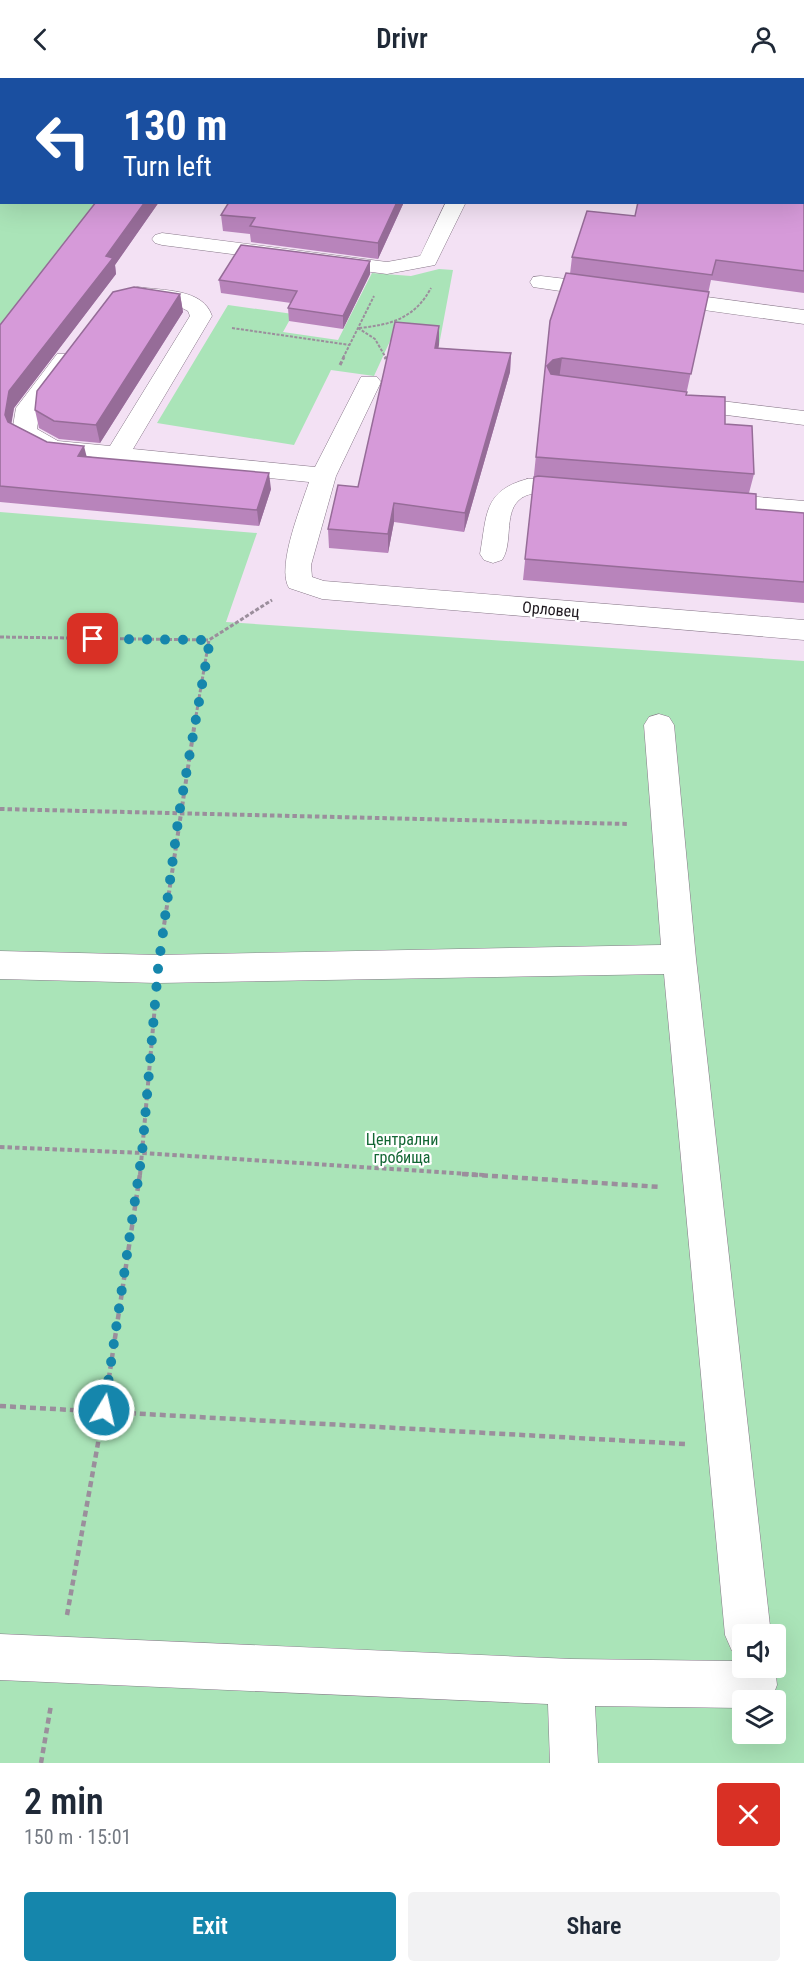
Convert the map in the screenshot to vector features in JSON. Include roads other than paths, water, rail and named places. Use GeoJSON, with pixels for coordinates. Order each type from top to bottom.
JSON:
{"type":"FeatureCollection","features":[{"type":"Feature","properties":{"kind":"lane"},"geometry":{"type":"LineString","coordinates":[[162,239],[387,268],[428,261],[455,204]]}},
{"type":"Feature","properties":{"kind":"lane"},"geometry":{"type":"LineString","coordinates":[[541,282],[804,316]]}},
{"type":"Feature","properties":{"kind":"lane"},"geometry":{"type":"LineString","coordinates":[[115,299],[124,295],[144,294],[186,301],[198,307],[201,316],[116,456]]}},
{"type":"Feature","properties":{"kind":"lane"},"geometry":{"type":"LineString","coordinates":[[78,341],[28,408],[24,432],[52,448],[323,476],[369,382]]}},
{"type":"Feature","properties":{"kind":"lane"},"geometry":{"type":"LineString","coordinates":[[652,399],[804,418]]}},
{"type":"Feature","properties":{"kind":"lane","name":"Орловец"},"geometry":{"type":"LineString","coordinates":[[323,476],[298,565],[299,582],[322,590],[804,630]]}},
{"type":"Feature","properties":{"kind":"lane"},"geometry":{"type":"LineString","coordinates":[[493,554],[504,501],[515,490],[536,487],[606,492]]}},
{"type":"Feature","properties":{"kind":"lane"},"geometry":{"type":"LineString","coordinates":[[687,499],[804,509]]}},
{"type":"Feature","properties":{"kind":"lane"},"geometry":{"type":"LineString","coordinates":[[659,725],[679,959],[747,1624]]}},
{"type":"Feature","properties":{"kind":"lane"},"geometry":{"type":"LineString","coordinates":[[0,965],[158,969],[679,959]]}},
{"type":"Feature","properties":{"kind":"lane"},"geometry":{"type":"LineString","coordinates":[[0,1657],[571,1682],[754,1685],[753,1678]]}},
{"type":"Feature","properties":{"kind":"lane"},"geometry":{"type":"LineString","coordinates":[[571,1682],[574,1763]]}},
{"type":"Feature","properties":{"kind":"park label","name":"Централни гробища"},"geometry":{"type":"Point","coordinates":[402,1148]}}]}
